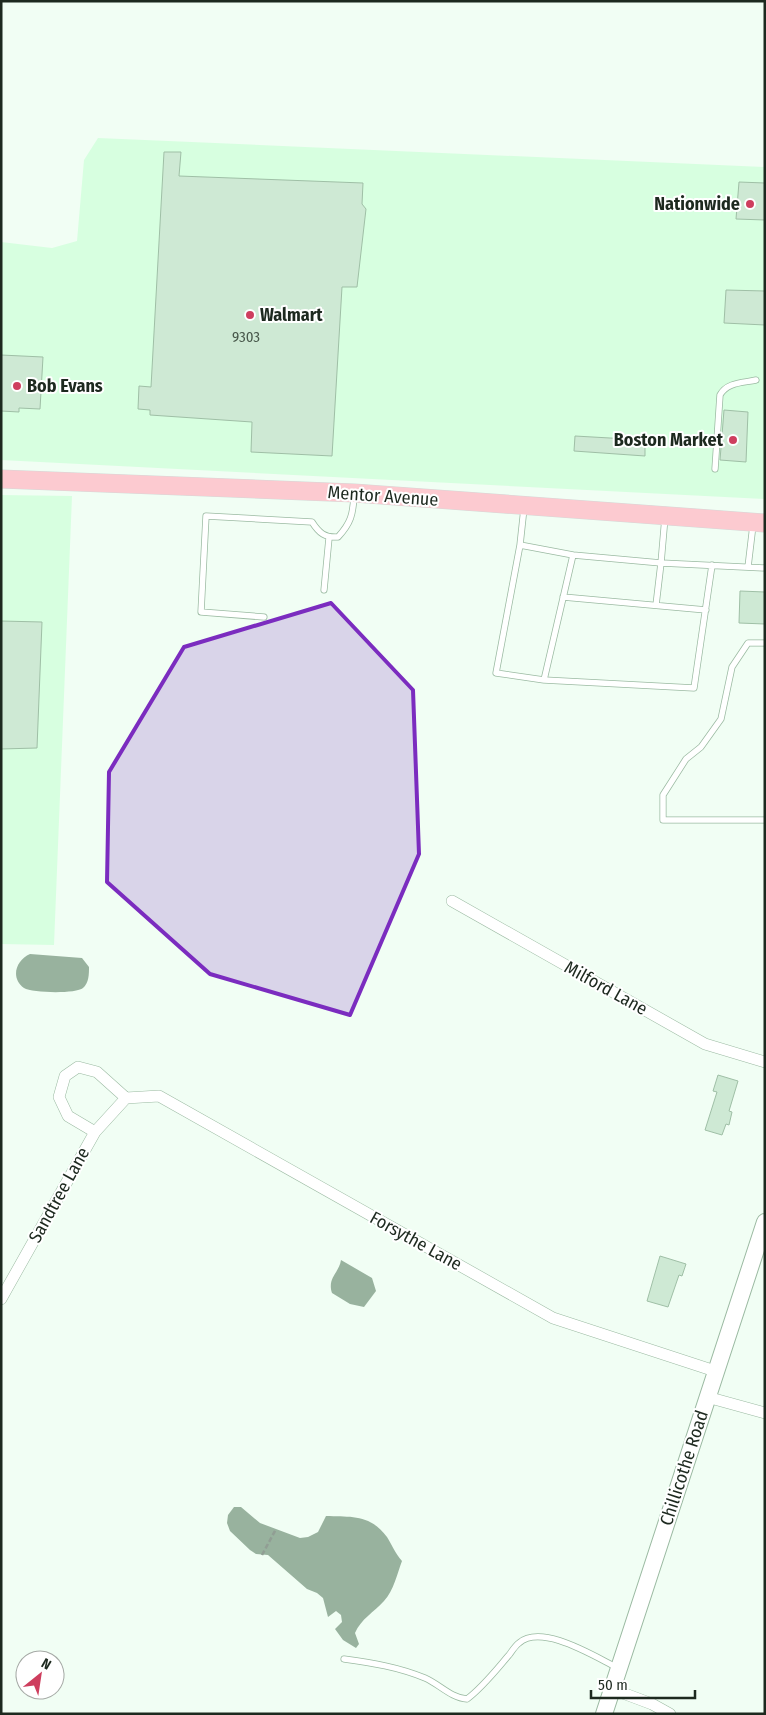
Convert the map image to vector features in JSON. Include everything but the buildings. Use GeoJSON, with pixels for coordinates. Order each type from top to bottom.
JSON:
{"type":"FeatureCollection","features":[{"type":"Feature","properties":{"kind":"main road","name":"Mentor Avenue"},"geometry":{"type":"LineString","coordinates":[[1,479],[354,494],[759,523]]}},
{"type":"Feature","properties":{"kind":"street","name":"Milford Lane"},"geometry":{"type":"LineString","coordinates":[[452,901],[705,1044],[765,1062]]}},
{"type":"Feature","properties":{"kind":"street"},"geometry":{"type":"LineString","coordinates":[[95,1132],[68,1116],[59,1097],[65,1076],[78,1068],[97,1072],[126,1098]]}},
{"type":"Feature","properties":{"kind":"street","name":"Forsythe Lane"},"geometry":{"type":"LineString","coordinates":[[126,1098],[159,1096],[553,1318],[715,1371]]}},
{"type":"Feature","properties":{"kind":"street","name":"Sandtree Lane"},"geometry":{"type":"LineString","coordinates":[[1,1299],[95,1132],[126,1098]]}},
{"type":"Feature","properties":{"kind":"street","name":"Chillicothe Road"},"geometry":{"type":"LineString","coordinates":[[604,1714],[715,1371],[764,1227]]}},
{"type":"Feature","properties":{"kind":"street"},"geometry":{"type":"LineString","coordinates":[[707,1397],[765,1413]]}},
{"type":"Feature","properties":{"kind":"street"},"geometry":{"type":"LineString","coordinates":[[612,1689],[652,1704],[670,1714]]}},
{"type":"Feature","properties":{"kind":"lane"},"geometry":{"type":"LineString","coordinates":[[715,469],[720,395],[723,390],[737,382],[756,380]]}},
{"type":"Feature","properties":{"kind":"lane"},"geometry":{"type":"LineString","coordinates":[[264,617],[201,612],[206,516],[312,522],[321,534],[329,538],[338,537],[349,525],[353,515],[354,494]]}},
{"type":"Feature","properties":{"kind":"lane"},"geometry":{"type":"LineString","coordinates":[[524,506],[520,545],[496,673],[544,680],[694,688],[712,565]]}},
{"type":"Feature","properties":{"kind":"lane"},"geometry":{"type":"LineString","coordinates":[[656,606],[665,515]]}},
{"type":"Feature","properties":{"kind":"lane"},"geometry":{"type":"LineString","coordinates":[[748,567],[759,523]]}},
{"type":"Feature","properties":{"kind":"lane"},"geometry":{"type":"LineString","coordinates":[[324,590],[329,538]]}},
{"type":"Feature","properties":{"kind":"lane"},"geometry":{"type":"LineString","coordinates":[[520,545],[573,555],[661,563],[765,568]]}},
{"type":"Feature","properties":{"kind":"lane"},"geometry":{"type":"LineString","coordinates":[[544,680],[573,555]]}},
{"type":"Feature","properties":{"kind":"lane"},"geometry":{"type":"LineString","coordinates":[[563,597],[706,610]]}},
{"type":"Feature","properties":{"kind":"lane"},"geometry":{"type":"LineString","coordinates":[[765,643],[748,642],[741,650],[732,668],[721,720],[701,747],[686,759],[663,795],[662,820],[765,820]]}},
{"type":"Feature","properties":{"kind":"lane"},"geometry":{"type":"LineString","coordinates":[[344,1659],[384,1664],[401,1669],[427,1679],[460,1699],[467,1699],[486,1681],[518,1643],[528,1637],[543,1637],[562,1641],[619,1668]]}},
{"type":"Feature","properties":{"kind":"path"},"geometry":{"type":"LineString","coordinates":[[262,1554],[276,1529]]}},
{"type":"Feature","properties":{"kind":"highlighted area"},"geometry":{"type":"Polygon","coordinates":[[[331,603],[413,690],[419,854],[350,1015],[210,974],[107,882],[109,772],[184,647],[331,603]]]}},
{"type":"Feature","properties":{"kind":"shaded area"},"geometry":{"type":"Polygon","coordinates":[[[98,138],[765,167],[765,499],[1,460],[1,242],[52,248],[77,241],[84,160],[98,138]]]}},
{"type":"Feature","properties":{"kind":"shaded area"},"geometry":{"type":"Polygon","coordinates":[[[1,495],[72,496],[54,945],[1,944],[1,495]]]}},
{"type":"Feature","properties":{"kind":"shaded area"},"geometry":{"type":"Polygon","coordinates":[[[30,954],[82,958],[89,967],[86,984],[79,990],[63,992],[36,991],[24,988],[17,979],[16,970],[21,960],[30,954]]]}},
{"type":"Feature","properties":{"kind":"shaded area"},"geometry":{"type":"Polygon","coordinates":[[[341,1260],[372,1278],[376,1291],[364,1307],[350,1304],[332,1293],[332,1279],[341,1260]]]}},
{"type":"Feature","properties":{"kind":"shaded area"},"geometry":{"type":"Polygon","coordinates":[[[234,1507],[241,1507],[260,1523],[300,1538],[308,1537],[318,1532],[326,1516],[360,1518],[374,1524],[381,1530],[402,1561],[393,1587],[387,1597],[364,1620],[355,1633],[359,1644],[356,1648],[343,1640],[335,1629],[342,1622],[341,1615],[336,1611],[328,1617],[323,1598],[307,1589],[268,1555],[256,1554],[250,1550],[230,1531],[227,1523],[228,1515],[234,1507]]]}},
{"type":"Feature","properties":{"kind":"place","name":"Nationwide"},"geometry":{"type":"Point","coordinates":[750,204]}},
{"type":"Feature","properties":{"kind":"place","name":"Walmart"},"geometry":{"type":"Point","coordinates":[250,315]}},
{"type":"Feature","properties":{"kind":"place","name":"Bob Evans"},"geometry":{"type":"Point","coordinates":[17,386]}},
{"type":"Feature","properties":{"kind":"place","name":"Boston Market"},"geometry":{"type":"Point","coordinates":[733,440]}}]}
